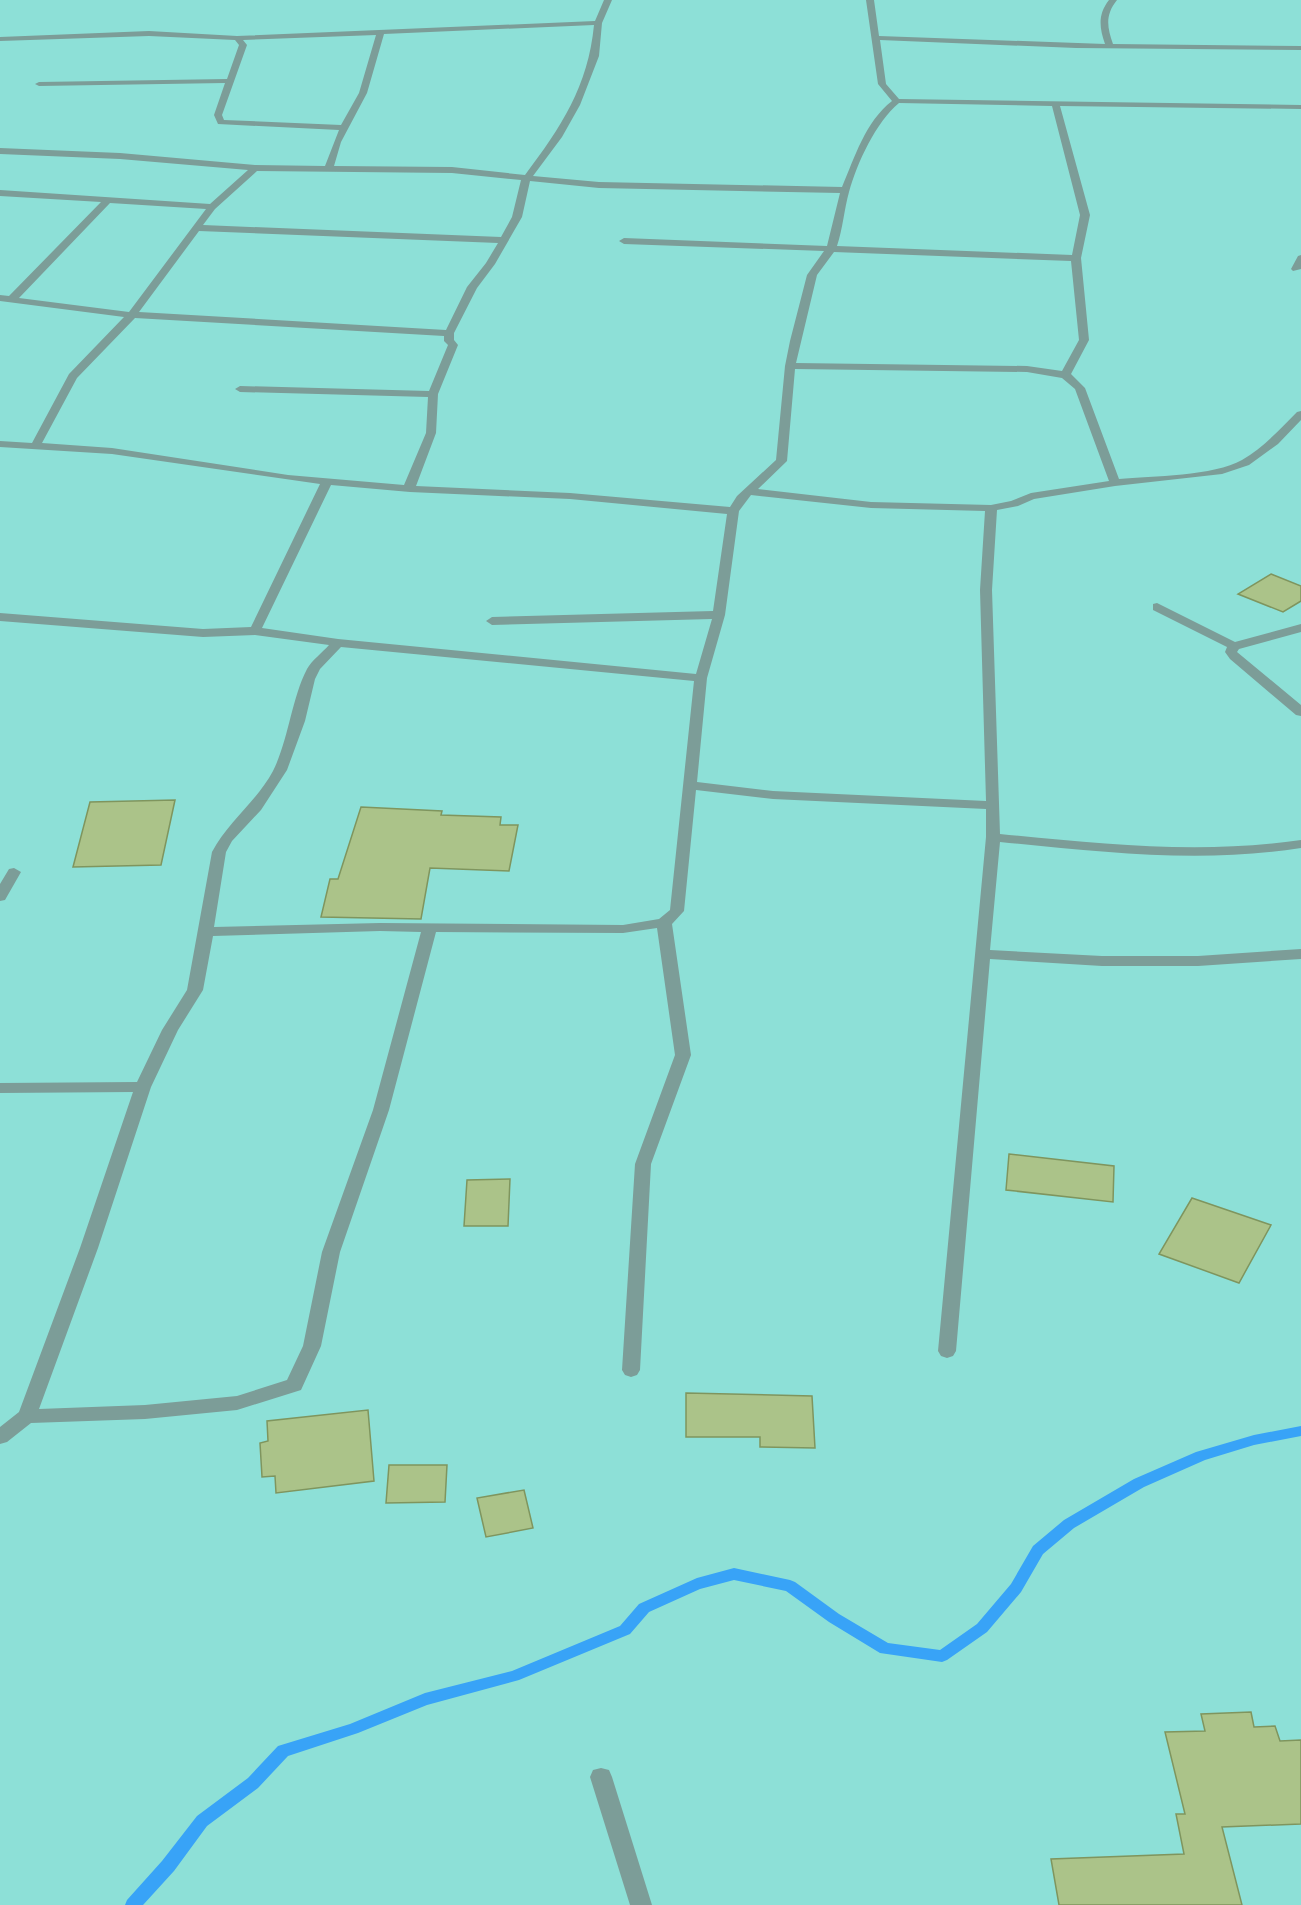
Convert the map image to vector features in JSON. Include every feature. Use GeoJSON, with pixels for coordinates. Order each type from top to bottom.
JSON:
{"type":"FeatureCollection","features":[{"type":"Feature","properties":{"kind":"street"},"geometry":{"type":"LineString","coordinates":[[410,489],[410,482],[431,433],[433,394],[453,345],[448,342],[449,333],[472,287],[490,264],[517,217],[526,179],[558,137],[576,105],[595,56],[598,23],[608,0]]}},
{"type":"Feature","properties":{"kind":"street"},"geometry":{"type":"LineString","coordinates":[[870,0],[882,84],[897,101]]}},
{"type":"Feature","properties":{"kind":"street"},"geometry":{"type":"LineString","coordinates":[[1110,46],[1103,27],[1104,10],[1113,0]]}},
{"type":"Feature","properties":{"kind":"street"},"geometry":{"type":"LineString","coordinates":[[0,39],[146,33],[237,38],[598,23]]}},
{"type":"Feature","properties":{"kind":"street"},"geometry":{"type":"LineString","coordinates":[[328,170],[337,142],[363,93],[381,31]]}},
{"type":"Feature","properties":{"kind":"street"},"geometry":{"type":"LineString","coordinates":[[237,38],[243,45],[218,115],[221,122],[344,128]]}},
{"type":"Feature","properties":{"kind":"street"},"geometry":{"type":"LineString","coordinates":[[875,38],[1110,46],[1301,48]]}},
{"type":"Feature","properties":{"kind":"street"},"geometry":{"type":"LineString","coordinates":[[39,84],[230,81]]}},
{"type":"Feature","properties":{"kind":"street"},"geometry":{"type":"LineString","coordinates":[[206,932],[430,927],[623,929],[664,923],[676,911],[701,678],[718,615],[733,511],[781,461],[790,366],[812,275],[831,249],[845,190],[858,165],[862,147],[890,106],[897,101],[1301,107]]}},
{"type":"Feature","properties":{"kind":"street"},"geometry":{"type":"LineString","coordinates":[[1055,102],[1085,214],[1076,258],[1084,340],[1065,375]]}},
{"type":"Feature","properties":{"kind":"street"},"geometry":{"type":"LineString","coordinates":[[0,151],[120,156],[255,168],[452,170],[503,174],[526,179],[643,187],[845,190]]}},
{"type":"Feature","properties":{"kind":"street"},"geometry":{"type":"LineString","coordinates":[[35,446],[46,431],[61,394],[74,374],[132,315],[212,207],[255,168]]}},
{"type":"Feature","properties":{"kind":"street"},"geometry":{"type":"LineString","coordinates":[[0,192],[212,207]]}},
{"type":"Feature","properties":{"kind":"street"},"geometry":{"type":"LineString","coordinates":[[12,299],[108,200]]}},
{"type":"Feature","properties":{"kind":"street"},"geometry":{"type":"LineString","coordinates":[[197,228],[504,240]]}},
{"type":"Feature","properties":{"kind":"street"},"geometry":{"type":"LineString","coordinates":[[624,241],[1076,258]]}},
{"type":"Feature","properties":{"kind":"street"},"geometry":{"type":"LineString","coordinates":[[1296,269],[1301,258]]}},
{"type":"Feature","properties":{"kind":"street"},"geometry":{"type":"LineString","coordinates":[[0,298],[132,315],[449,333]]}},
{"type":"Feature","properties":{"kind":"street"},"geometry":{"type":"LineString","coordinates":[[790,366],[1028,369],[1065,375],[1080,388],[1115,483]]}},
{"type":"Feature","properties":{"kind":"street"},"geometry":{"type":"LineString","coordinates":[[240,389],[433,394]]}},
{"type":"Feature","properties":{"kind":"street"},"geometry":{"type":"LineString","coordinates":[[750,491],[871,505],[991,508],[1014,504],[1032,496],[1115,483],[1218,472],[1245,463],[1274,442],[1301,414]]}},
{"type":"Feature","properties":{"kind":"street"},"geometry":{"type":"LineString","coordinates":[[0,444],[112,451],[327,482],[410,489],[570,496],[733,511]]}},
{"type":"Feature","properties":{"kind":"street"},"geometry":{"type":"LineString","coordinates":[[255,631],[327,482]]}},
{"type":"Feature","properties":{"kind":"street"},"geometry":{"type":"LineString","coordinates":[[946,1351],[993,837],[986,590],[991,508]]}},
{"type":"Feature","properties":{"kind":"street"},"geometry":{"type":"LineString","coordinates":[[1157,607],[1234,646],[1301,628]]}},
{"type":"Feature","properties":{"kind":"street"},"geometry":{"type":"LineString","coordinates":[[492,621],[718,615]]}},
{"type":"Feature","properties":{"kind":"street"},"geometry":{"type":"LineString","coordinates":[[0,617],[203,633],[255,631],[338,644],[701,678]]}},
{"type":"Feature","properties":{"kind":"street"},"geometry":{"type":"LineString","coordinates":[[0,1437],[27,1416],[89,1248],[142,1088],[170,1030],[195,990],[219,852],[226,839],[256,807],[280,770],[312,674],[321,660],[338,644]]}},
{"type":"Feature","properties":{"kind":"street"},"geometry":{"type":"LineString","coordinates":[[1234,646],[1231,652],[1234,656],[1301,712]]}},
{"type":"Feature","properties":{"kind":"street"},"geometry":{"type":"LineString","coordinates":[[690,785],[773,795],[993,805]]}},
{"type":"Feature","properties":{"kind":"street"},"geometry":{"type":"LineString","coordinates":[[993,837],[1185,854],[1276,849],[1301,844]]}},
{"type":"Feature","properties":{"kind":"street"},"geometry":{"type":"LineString","coordinates":[[0,897],[14,872]]}},
{"type":"Feature","properties":{"kind":"street"},"geometry":{"type":"LineString","coordinates":[[632,1370],[643,1164],[683,1054],[664,923]]}},
{"type":"Feature","properties":{"kind":"street"},"geometry":{"type":"LineString","coordinates":[[27,1416],[145,1412],[237,1403],[294,1385],[312,1346],[331,1252],[381,1110],[430,927]]}},
{"type":"Feature","properties":{"kind":"street"},"geometry":{"type":"LineString","coordinates":[[981,954],[1102,961],[1198,961],[1301,954]]}},
{"type":"Feature","properties":{"kind":"street"},"geometry":{"type":"LineString","coordinates":[[0,1088],[142,1088]]}},
{"type":"Feature","properties":{"kind":"street"},"geometry":{"type":"LineString","coordinates":[[601,1777],[641,1905]]}},
{"type":"Feature","properties":{"kind":"building"},"geometry":{"type":"Polygon","coordinates":[[[1271,574],[1301,586],[1301,601],[1283,612],[1238,594],[1271,574]]]}},
{"type":"Feature","properties":{"kind":"building"},"geometry":{"type":"Polygon","coordinates":[[[175,800],[161,865],[73,867],[90,802],[175,800]]]}},
{"type":"Feature","properties":{"kind":"building"},"geometry":{"type":"Polygon","coordinates":[[[361,807],[442,811],[441,815],[501,817],[500,825],[518,825],[509,871],[430,868],[421,919],[321,917],[330,879],[338,879],[361,807]]]}},
{"type":"Feature","properties":{"kind":"building"},"geometry":{"type":"Polygon","coordinates":[[[1009,1154],[1114,1166],[1113,1202],[1006,1190],[1009,1154]]]}},
{"type":"Feature","properties":{"kind":"building"},"geometry":{"type":"Polygon","coordinates":[[[510,1179],[508,1226],[464,1226],[467,1180],[510,1179]]]}},
{"type":"Feature","properties":{"kind":"building"},"geometry":{"type":"Polygon","coordinates":[[[1192,1198],[1271,1225],[1239,1283],[1159,1254],[1192,1198]]]}},
{"type":"Feature","properties":{"kind":"building"},"geometry":{"type":"Polygon","coordinates":[[[686,1393],[812,1396],[815,1448],[760,1447],[760,1437],[686,1437],[686,1393]]]}},
{"type":"Feature","properties":{"kind":"building"},"geometry":{"type":"Polygon","coordinates":[[[368,1410],[374,1481],[276,1493],[275,1476],[262,1477],[260,1443],[268,1441],[267,1421],[368,1410]]]}},
{"type":"Feature","properties":{"kind":"building"},"geometry":{"type":"Polygon","coordinates":[[[389,1465],[447,1465],[445,1502],[386,1503],[389,1465]]]}},
{"type":"Feature","properties":{"kind":"building"},"geometry":{"type":"Polygon","coordinates":[[[524,1490],[533,1528],[486,1537],[477,1498],[524,1490]]]}},
{"type":"Feature","properties":{"kind":"building"},"geometry":{"type":"Polygon","coordinates":[[[1251,1712],[1254,1727],[1275,1726],[1280,1741],[1301,1740],[1301,1824],[1222,1827],[1242,1905],[1059,1905],[1051,1859],[1184,1854],[1176,1814],[1185,1814],[1165,1732],[1205,1731],[1201,1714],[1251,1712]]]}},
{"type":"Feature","properties":{"kind":"waterway"},"geometry":{"type":"LineString","coordinates":[[133,1905],[168,1866],[202,1821],[253,1783],[283,1751],[353,1729],[425,1699],[514,1676],[625,1630],[644,1608],[697,1584],[734,1574],[790,1586],[834,1618],[885,1649],[942,1656],[982,1628],[1016,1588],[1038,1550],[1069,1524],[1139,1483],[1201,1456],[1254,1440],[1301,1431]]}}]}
